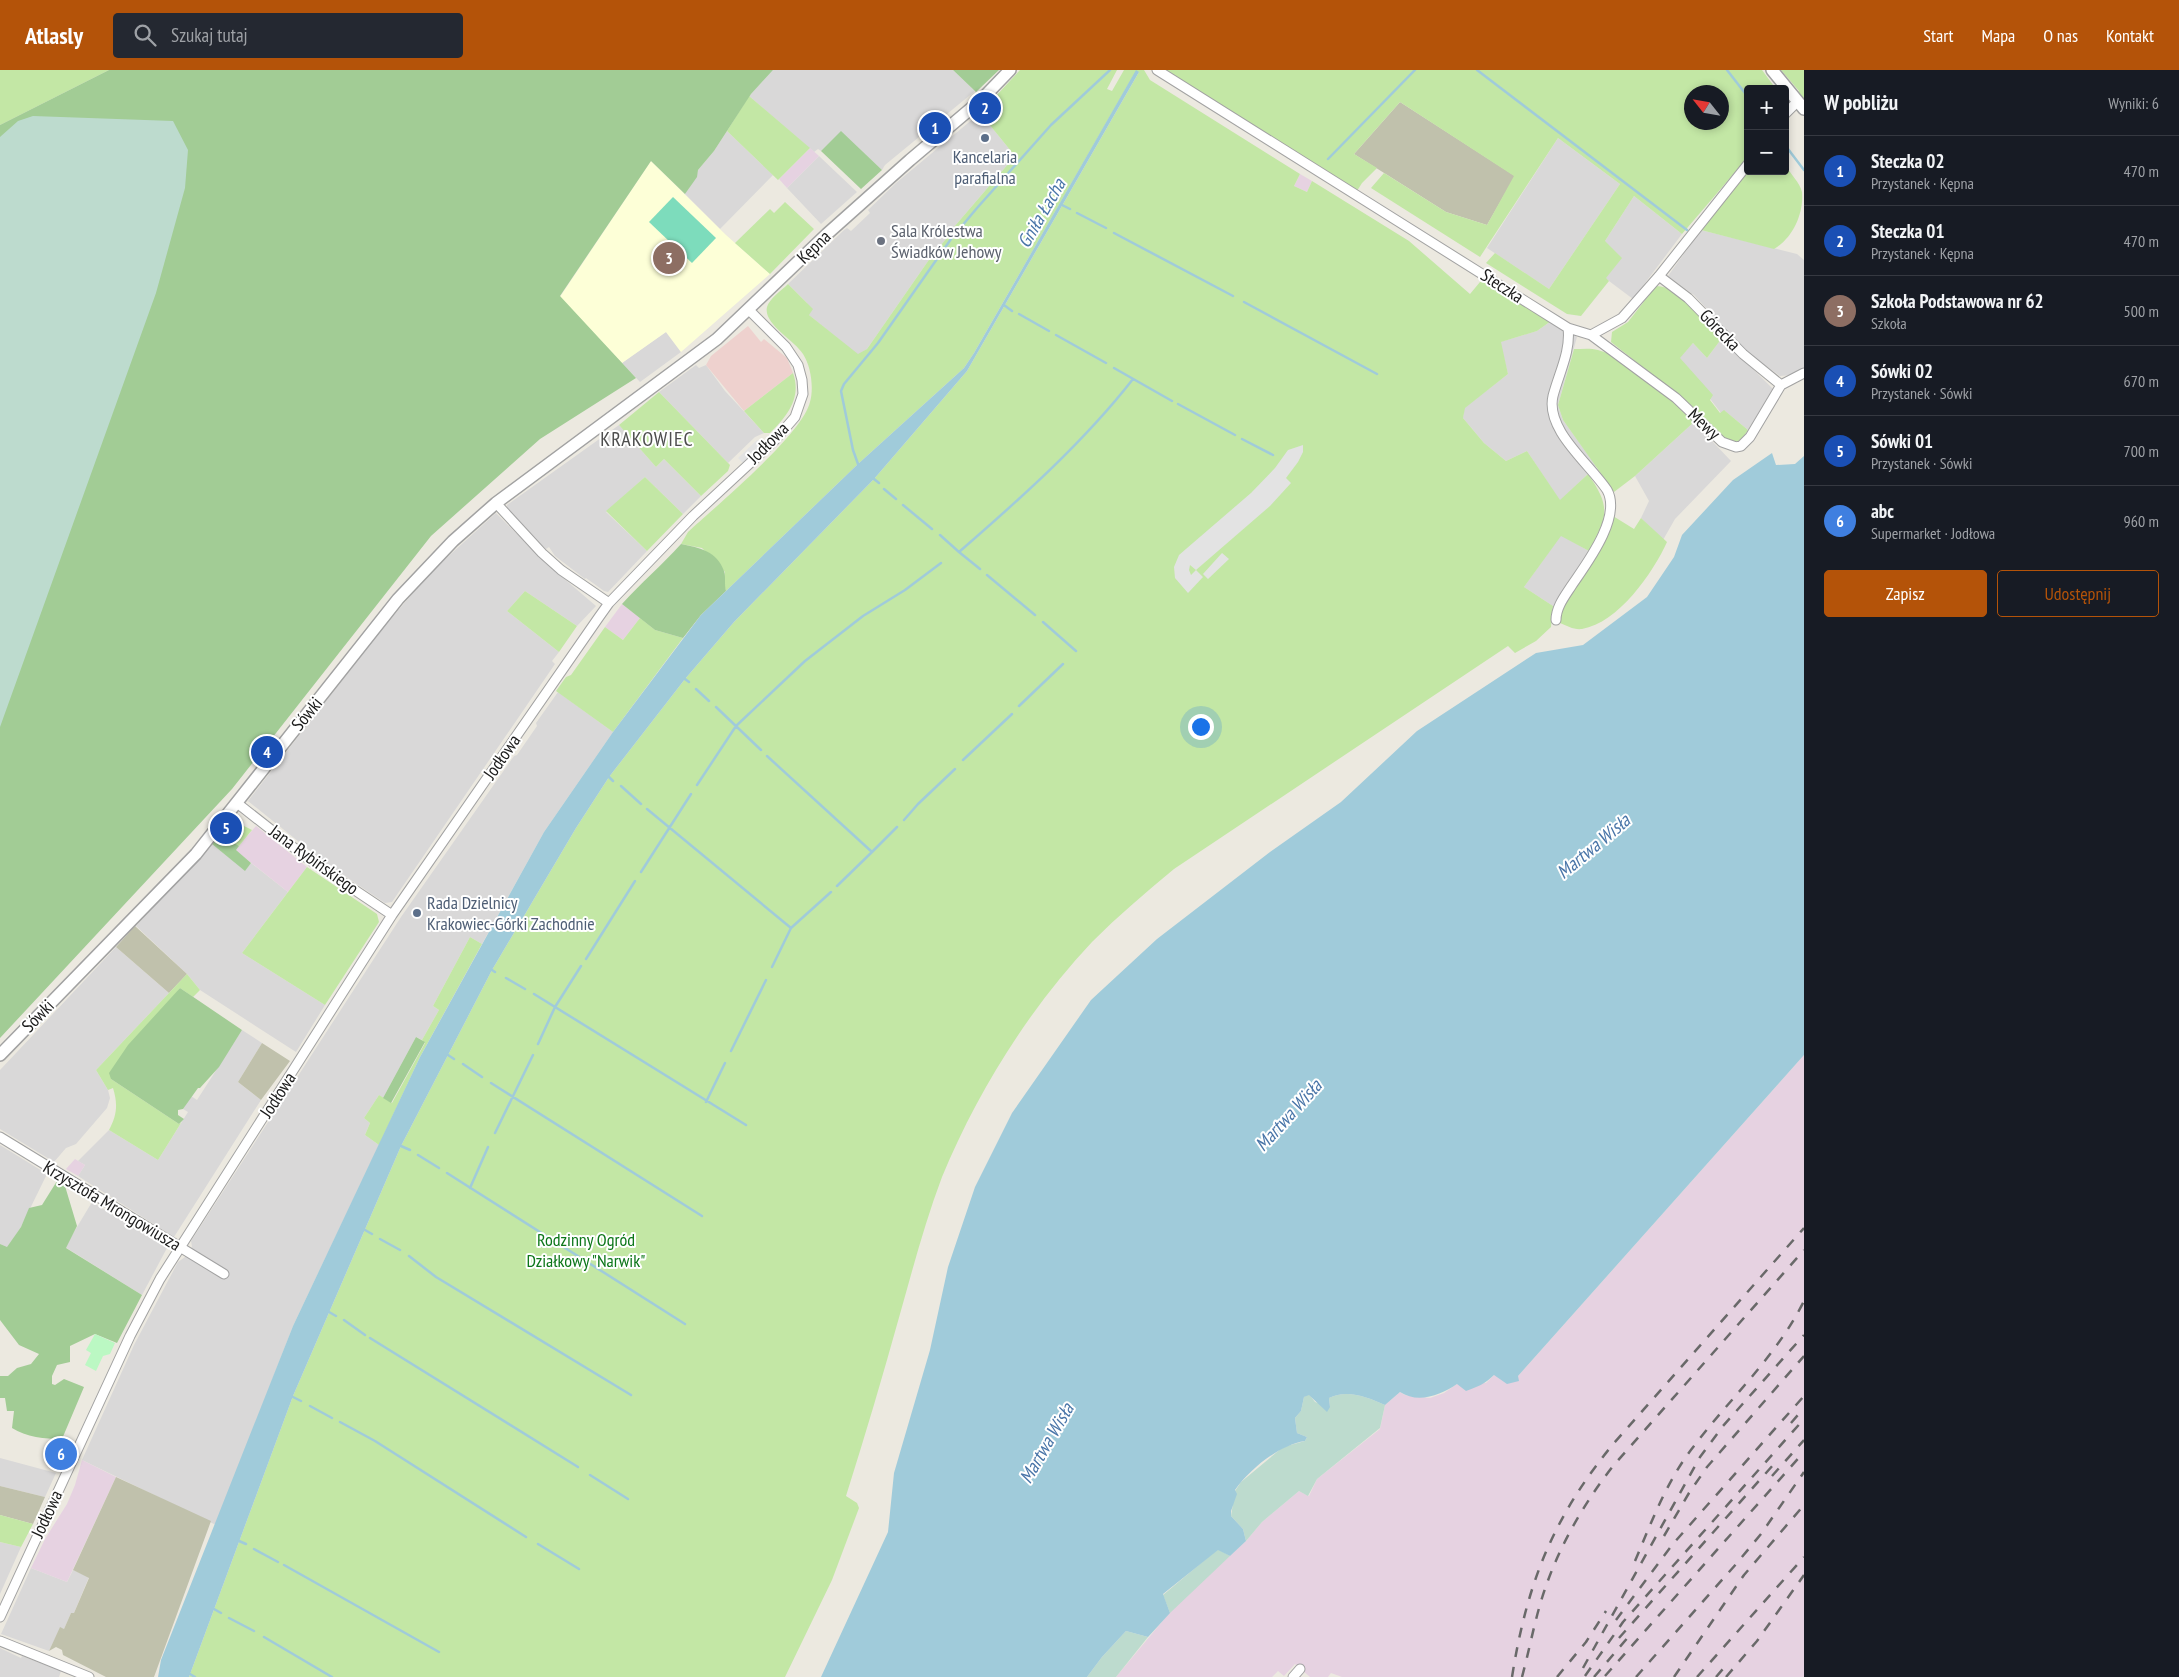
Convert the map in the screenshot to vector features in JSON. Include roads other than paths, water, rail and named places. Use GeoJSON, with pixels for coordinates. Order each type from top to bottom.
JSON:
{"type":"FeatureCollection","features":[{"type":"Feature","properties":{"kind":"street","name":"Kępna"},"geometry":{"type":"LineString","coordinates":[[613,417],[693,358],[749,310],[826,234],[981,100],[1010,70]]}},
{"type":"Feature","properties":{"kind":"street","name":"Steczka"},"geometry":{"type":"LineString","coordinates":[[1157,70],[1568,328]]}},
{"type":"Feature","properties":{"kind":"street"},"geometry":{"type":"LineString","coordinates":[[1772,70],[1801,106],[1789,112]]}},
{"type":"Feature","properties":{"kind":"street"},"geometry":{"type":"LineString","coordinates":[[1556,620],[1556,614],[1561,603],[1592,555],[1612,508],[1611,498],[1607,490],[1566,439],[1553,413],[1554,396],[1570,341],[1568,328],[1591,335],[1622,318],[1659,276],[1744,169]]}},
{"type":"Feature","properties":{"kind":"street","name":"Górecka"},"geometry":{"type":"LineString","coordinates":[[1659,276],[1688,298],[1743,354],[1781,385]]}},
{"type":"Feature","properties":{"kind":"street","name":"Jodłowa"},"geometry":{"type":"LineString","coordinates":[[0,1617],[130,1336],[179,1247],[392,916],[609,603],[705,504],[775,440],[795,417],[803,394],[802,380],[796,360],[786,347],[749,310]]}},
{"type":"Feature","properties":{"kind":"street","name":"Mewy"},"geometry":{"type":"LineString","coordinates":[[1591,335],[1676,398],[1717,437],[1732,447],[1741,446],[1746,442],[1781,385]]}},
{"type":"Feature","properties":{"kind":"street"},"geometry":{"type":"LineString","coordinates":[[1781,385],[1804,373]]}},
{"type":"Feature","properties":{"kind":"street","name":"Sówki"},"geometry":{"type":"LineString","coordinates":[[0,1055],[196,854],[398,599],[453,541],[496,503],[613,417]]}},
{"type":"Feature","properties":{"kind":"street"},"geometry":{"type":"LineString","coordinates":[[496,503],[542,553],[561,570],[609,603]]}},
{"type":"Feature","properties":{"kind":"street","name":"Jana Rybińskiego"},"geometry":{"type":"LineString","coordinates":[[237,803],[307,858],[392,916]]}},
{"type":"Feature","properties":{"kind":"street","name":"Krzysztofa Mrongowiusza"},"geometry":{"type":"LineString","coordinates":[[0,1137],[224,1274]]}},
{"type":"Feature","properties":{"kind":"street"},"geometry":{"type":"LineString","coordinates":[[0,1641],[67,1666],[89,1677]]}},
{"type":"Feature","properties":{"kind":"street"},"geometry":{"type":"LineString","coordinates":[[1293,1677],[1300,1669]]}},
{"type":"Feature","properties":{"kind":"water","name":"Gniła Łacha"},"geometry":{"type":"Polygon","coordinates":[[[1136,70],[1139,72],[967,371],[874,479],[734,622],[685,679],[609,777],[576,828],[492,970],[401,1146],[293,1396],[189,1677],[158,1677],[161,1660],[293,1326],[420,1057],[544,832],[613,732],[701,615],[858,464],[964,368],[1136,70]]]}},
{"type":"Feature","properties":{"kind":"water","name":"Martwa Wisła"},"geometry":{"type":"Polygon","coordinates":[[[1772,453],[1776,465],[1795,464],[1804,456],[1804,1055],[1518,1376],[1519,1381],[1507,1384],[1494,1375],[1481,1385],[1466,1391],[1457,1384],[1437,1395],[1422,1398],[1407,1396],[1400,1392],[1385,1405],[1357,1395],[1336,1395],[1329,1398],[1330,1407],[1327,1412],[1309,1395],[1304,1397],[1301,1411],[1295,1418],[1297,1433],[1307,1437],[1305,1441],[1285,1447],[1266,1459],[1235,1490],[1237,1494],[1231,1516],[1243,1529],[1246,1541],[1230,1556],[1218,1550],[1163,1594],[1170,1613],[1148,1637],[1126,1631],[1087,1677],[821,1677],[888,1532],[894,1473],[930,1350],[948,1267],[975,1187],[1012,1113],[1091,1000],[1157,939],[1270,852],[1341,802],[1417,731],[1536,653],[1583,645],[1647,597],[1674,557],[1682,535],[1733,480],[1772,453]]]}},
{"type":"Feature","properties":{"kind":"waterway"},"geometry":{"type":"LineString","coordinates":[[858,464],[853,450],[841,391],[844,384],[878,343],[951,239],[977,208],[1051,125],[1110,70]]}},
{"type":"Feature","properties":{"kind":"waterway"},"geometry":{"type":"LineString","coordinates":[[1328,159],[1415,70]]}},
{"type":"Feature","properties":{"kind":"waterway"},"geometry":{"type":"LineString","coordinates":[[1477,70],[1687,230]]}},
{"type":"Feature","properties":{"kind":"waterway","name":"Gniła Łacha"},"geometry":{"type":"LineString","coordinates":[[1727,70],[1744,92]]}},
{"type":"Feature","properties":{"kind":"waterway","name":"Gniła Łacha"},"geometry":{"type":"LineString","coordinates":[[1789,150],[1804,170]]}},
{"type":"Feature","properties":{"kind":"waterway"},"geometry":{"type":"LineString","coordinates":[[1062,205],[1070,209]]}},
{"type":"Feature","properties":{"kind":"waterway"},"geometry":{"type":"LineString","coordinates":[[1077,213],[1106,228]]}},
{"type":"Feature","properties":{"kind":"waterway"},"geometry":{"type":"LineString","coordinates":[[1114,233],[1233,296]]}},
{"type":"Feature","properties":{"kind":"waterway"},"geometry":{"type":"LineString","coordinates":[[1244,302],[1377,374]]}},
{"type":"Feature","properties":{"kind":"waterway"},"geometry":{"type":"LineString","coordinates":[[1004,305],[1012,311]]}},
{"type":"Feature","properties":{"kind":"waterway"},"geometry":{"type":"LineString","coordinates":[[1019,314],[1049,331]]}},
{"type":"Feature","properties":{"kind":"waterway"},"geometry":{"type":"LineString","coordinates":[[1056,335],[1106,363]]}},
{"type":"Feature","properties":{"kind":"waterway"},"geometry":{"type":"LineString","coordinates":[[1114,368],[1172,401]]}},
{"type":"Feature","properties":{"kind":"waterway"},"geometry":{"type":"LineString","coordinates":[[940,535],[959,552],[1028,491],[1072,448],[1114,403],[1133,379]]}},
{"type":"Feature","properties":{"kind":"waterway"},"geometry":{"type":"LineString","coordinates":[[1178,404],[1235,435]]}},
{"type":"Feature","properties":{"kind":"waterway"},"geometry":{"type":"LineString","coordinates":[[1242,439],[1273,455]]}},
{"type":"Feature","properties":{"kind":"waterway"},"geometry":{"type":"LineString","coordinates":[[874,479],[879,483]]}},
{"type":"Feature","properties":{"kind":"waterway"},"geometry":{"type":"LineString","coordinates":[[884,489],[896,499]]}},
{"type":"Feature","properties":{"kind":"waterway"},"geometry":{"type":"LineString","coordinates":[[903,505],[932,529]]}},
{"type":"Feature","properties":{"kind":"waterway"},"geometry":{"type":"LineString","coordinates":[[959,552],[980,569]]}},
{"type":"Feature","properties":{"kind":"waterway"},"geometry":{"type":"LineString","coordinates":[[697,785],[736,726],[805,661],[863,616],[905,590],[941,563]]}},
{"type":"Feature","properties":{"kind":"waterway"},"geometry":{"type":"LineString","coordinates":[[987,575],[1035,615]]}},
{"type":"Feature","properties":{"kind":"waterway"},"geometry":{"type":"LineString","coordinates":[[1043,622],[1076,651]]}},
{"type":"Feature","properties":{"kind":"waterway"},"geometry":{"type":"LineString","coordinates":[[1019,706],[1063,664]]}},
{"type":"Feature","properties":{"kind":"waterway"},"geometry":{"type":"LineString","coordinates":[[685,679],[689,682]]}},
{"type":"Feature","properties":{"kind":"waterway"},"geometry":{"type":"LineString","coordinates":[[696,689],[709,701]]}},
{"type":"Feature","properties":{"kind":"waterway"},"geometry":{"type":"LineString","coordinates":[[716,707],[761,750]]}},
{"type":"Feature","properties":{"kind":"waterway"},"geometry":{"type":"LineString","coordinates":[[963,760],[1012,714]]}},
{"type":"Feature","properties":{"kind":"waterway"},"geometry":{"type":"LineString","coordinates":[[767,756],[872,852],[837,886]]}},
{"type":"Feature","properties":{"kind":"waterway"},"geometry":{"type":"LineString","coordinates":[[904,820],[955,769]]}},
{"type":"Feature","properties":{"kind":"waterway"},"geometry":{"type":"LineString","coordinates":[[609,777],[613,781]]}},
{"type":"Feature","properties":{"kind":"waterway"},"geometry":{"type":"LineString","coordinates":[[621,786],[641,804]]}},
{"type":"Feature","properties":{"kind":"waterway"},"geometry":{"type":"LineString","coordinates":[[641,872],[691,794]]}},
{"type":"Feature","properties":{"kind":"waterway"},"geometry":{"type":"LineString","coordinates":[[647,809],[791,928],[772,967]]}},
{"type":"Feature","properties":{"kind":"waterway"},"geometry":{"type":"LineString","coordinates":[[872,852],[897,827]]}},
{"type":"Feature","properties":{"kind":"waterway"},"geometry":{"type":"LineString","coordinates":[[586,959],[635,881]]}},
{"type":"Feature","properties":{"kind":"waterway"},"geometry":{"type":"LineString","coordinates":[[791,928],[831,892]]}},
{"type":"Feature","properties":{"kind":"waterway"},"geometry":{"type":"LineString","coordinates":[[538,1044],[555,1007],[581,966]]}},
{"type":"Feature","properties":{"kind":"waterway"},"geometry":{"type":"LineString","coordinates":[[506,978],[525,989]]}},
{"type":"Feature","properties":{"kind":"waterway"},"geometry":{"type":"LineString","coordinates":[[731,1051],[766,980]]}},
{"type":"Feature","properties":{"kind":"waterway"},"geometry":{"type":"LineString","coordinates":[[534,994],[746,1125]]}},
{"type":"Feature","properties":{"kind":"waterway"},"geometry":{"type":"LineString","coordinates":[[448,1055],[454,1059]]}},
{"type":"Feature","properties":{"kind":"waterway"},"geometry":{"type":"LineString","coordinates":[[495,1133],[533,1055]]}},
{"type":"Feature","properties":{"kind":"waterway"},"geometry":{"type":"LineString","coordinates":[[706,1102],[725,1063]]}},
{"type":"Feature","properties":{"kind":"waterway"},"geometry":{"type":"LineString","coordinates":[[463,1064],[482,1077]]}},
{"type":"Feature","properties":{"kind":"waterway"},"geometry":{"type":"LineString","coordinates":[[491,1083],[702,1216]]}},
{"type":"Feature","properties":{"kind":"waterway"},"geometry":{"type":"LineString","coordinates":[[401,1146],[410,1150]]}},
{"type":"Feature","properties":{"kind":"waterway"},"geometry":{"type":"LineString","coordinates":[[470,1188],[488,1147]]}},
{"type":"Feature","properties":{"kind":"waterway"},"geometry":{"type":"LineString","coordinates":[[418,1155],[439,1168]]}},
{"type":"Feature","properties":{"kind":"waterway"},"geometry":{"type":"LineString","coordinates":[[447,1173],[685,1324]]}},
{"type":"Feature","properties":{"kind":"waterway"},"geometry":{"type":"LineString","coordinates":[[365,1230],[372,1234]]}},
{"type":"Feature","properties":{"kind":"waterway"},"geometry":{"type":"LineString","coordinates":[[380,1239],[400,1250]]}},
{"type":"Feature","properties":{"kind":"waterway"},"geometry":{"type":"LineString","coordinates":[[409,1256],[436,1277],[631,1395]]}},
{"type":"Feature","properties":{"kind":"waterway"},"geometry":{"type":"LineString","coordinates":[[329,1312],[336,1316]]}},
{"type":"Feature","properties":{"kind":"waterway"},"geometry":{"type":"LineString","coordinates":[[344,1320],[365,1335]]}},
{"type":"Feature","properties":{"kind":"waterway"},"geometry":{"type":"LineString","coordinates":[[370,1338],[578,1467]]}},
{"type":"Feature","properties":{"kind":"waterway"},"geometry":{"type":"LineString","coordinates":[[293,1397],[301,1401]]}},
{"type":"Feature","properties":{"kind":"waterway"},"geometry":{"type":"LineString","coordinates":[[310,1406],[332,1418]]}},
{"type":"Feature","properties":{"kind":"waterway"},"geometry":{"type":"LineString","coordinates":[[340,1422],[375,1441],[526,1537]]}},
{"type":"Feature","properties":{"kind":"waterway"},"geometry":{"type":"LineString","coordinates":[[590,1475],[628,1499]]}},
{"type":"Feature","properties":{"kind":"waterway"},"geometry":{"type":"LineString","coordinates":[[239,1541],[246,1544]]}},
{"type":"Feature","properties":{"kind":"waterway"},"geometry":{"type":"LineString","coordinates":[[538,1544],[579,1569]]}},
{"type":"Feature","properties":{"kind":"waterway"},"geometry":{"type":"LineString","coordinates":[[254,1549],[278,1562]]}},
{"type":"Feature","properties":{"kind":"waterway"},"geometry":{"type":"LineString","coordinates":[[284,1565],[439,1652]]}},
{"type":"Feature","properties":{"kind":"waterway"},"geometry":{"type":"LineString","coordinates":[[214,1609],[221,1613]]}},
{"type":"Feature","properties":{"kind":"waterway"},"geometry":{"type":"LineString","coordinates":[[229,1618],[254,1631]]}},
{"type":"Feature","properties":{"kind":"waterway"},"geometry":{"type":"LineString","coordinates":[[264,1637],[332,1677]]}},
{"type":"Feature","properties":{"kind":"waterway"},"geometry":{"type":"LineString","coordinates":[[190,1674],[195,1677]]}},
{"type":"Feature","properties":{"kind":"railway"},"geometry":{"type":"LineString","coordinates":[[1512,1677],[1518,1643],[1535,1581],[1546,1552],[1574,1498],[1614,1443],[1804,1228]]}},
{"type":"Feature","properties":{"kind":"railway"},"geometry":{"type":"LineString","coordinates":[[1522,1677],[1548,1580],[1571,1529],[1591,1497],[1613,1466],[1804,1250]]}},
{"type":"Feature","properties":{"kind":"railway"},"geometry":{"type":"LineString","coordinates":[[1635,1561],[1661,1501],[1684,1459],[1767,1359],[1804,1301]]}},
{"type":"Feature","properties":{"kind":"railway"},"geometry":{"type":"LineString","coordinates":[[1583,1668],[1700,1457],[1723,1426],[1804,1335]]}},
{"type":"Feature","properties":{"kind":"railway"},"geometry":{"type":"LineString","coordinates":[[1664,1536],[1689,1493],[1707,1467],[1804,1356]]}},
{"type":"Feature","properties":{"kind":"railway"},"geometry":{"type":"LineString","coordinates":[[1616,1620],[1672,1545],[1804,1396]]}},
{"type":"Feature","properties":{"kind":"railway"},"geometry":{"type":"LineString","coordinates":[[1791,1423],[1804,1408]]}},
{"type":"Feature","properties":{"kind":"railway"},"geometry":{"type":"LineString","coordinates":[[1585,1676],[1623,1622],[1804,1419]]}},
{"type":"Feature","properties":{"kind":"railway"},"geometry":{"type":"LineString","coordinates":[[1772,1476],[1804,1440]]}},
{"type":"Feature","properties":{"kind":"railway"},"geometry":{"type":"LineString","coordinates":[[1605,1676],[1804,1452]]}},
{"type":"Feature","properties":{"kind":"railway"},"geometry":{"type":"LineString","coordinates":[[1619,1638],[1774,1464]]}},
{"type":"Feature","properties":{"kind":"railway"},"geometry":{"type":"LineString","coordinates":[[1636,1677],[1761,1534],[1804,1472]]}},
{"type":"Feature","properties":{"kind":"railway"},"geometry":{"type":"LineString","coordinates":[[1674,1677],[1744,1575],[1804,1505]]}},
{"type":"Feature","properties":{"kind":"railway"},"geometry":{"type":"LineString","coordinates":[[1697,1677],[1804,1557]]}},
{"type":"Feature","properties":{"kind":"railway"},"geometry":{"type":"LineString","coordinates":[[1726,1677],[1757,1641],[1804,1575]]}},
{"type":"Feature","properties":{"kind":"railway"},"geometry":{"type":"LineString","coordinates":[[1557,1677],[1586,1642],[1606,1611]]}},
{"type":"Feature","properties":{"kind":"railway"},"geometry":{"type":"LineString","coordinates":[[1594,1677],[1630,1635]]}},
{"type":"Feature","properties":{"kind":"railway"},"geometry":{"type":"LineString","coordinates":[[1716,1677],[1729,1662]]}},
{"type":"Feature","properties":{"kind":"place","name":"Steczka 01"},"geometry":{"type":"Point","coordinates":[985,108]}},
{"type":"Feature","properties":{"kind":"place","name":"Steczka 02"},"geometry":{"type":"Point","coordinates":[935,128]}},
{"type":"Feature","properties":{"kind":"place","name":"Kancelaria parafialna"},"geometry":{"type":"Point","coordinates":[985,138]}},
{"type":"Feature","properties":{"kind":"place","name":"Sala Królestwa Świadków Jehowy"},"geometry":{"type":"Point","coordinates":[881,241]}},
{"type":"Feature","properties":{"kind":"place","name":"Szkoła Podstawowa nr 62"},"geometry":{"type":"Point","coordinates":[669,258]}},
{"type":"Feature","properties":{"kind":"place","name":"Sówki 02"},"geometry":{"type":"Point","coordinates":[267,752]}},
{"type":"Feature","properties":{"kind":"place","name":"Sówki 01"},"geometry":{"type":"Point","coordinates":[226,828]}},
{"type":"Feature","properties":{"kind":"place","name":"Rada Dzielnicy Krakowiec-Górki Zachodnie"},"geometry":{"type":"Point","coordinates":[417,913]}},
{"type":"Feature","properties":{"kind":"place","name":"abc"},"geometry":{"type":"Point","coordinates":[61,1454]}},
{"type":"Feature","properties":{"kind":"district","name":"KRAKOWIEC"},"geometry":{"type":"Point","coordinates":[647,439]}},
{"type":"Feature","properties":{"kind":"park label","name":"Rodzinny Ogród Działkowy \"Narwik\""},"geometry":{"type":"Point","coordinates":[586,1250]}}]}
